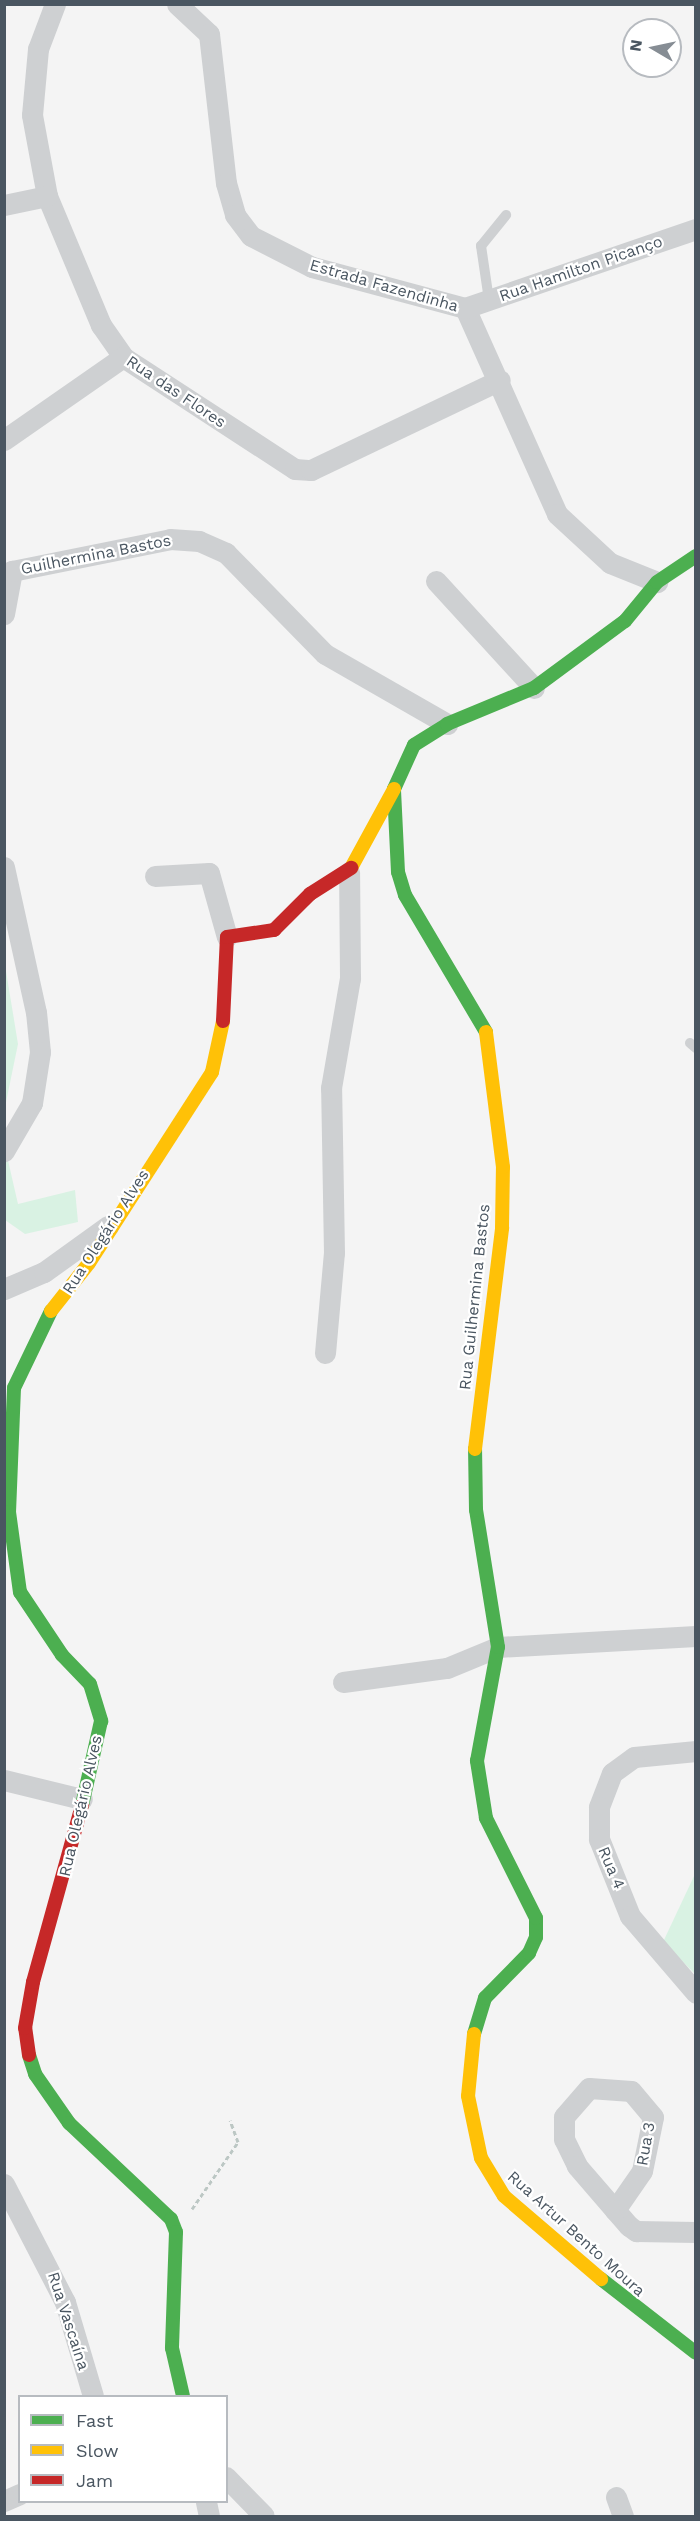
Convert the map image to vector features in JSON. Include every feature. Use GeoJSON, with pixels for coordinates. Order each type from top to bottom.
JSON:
{"type":"FeatureCollection","features":[{"type":"Feature","properties":{"kind":"street","name":"Rua das Flores"},"geometry":{"type":"LineString","coordinates":[[55,4],[38,49],[32,115],[47,196],[100,325],[123,357],[295,469],[311,470],[500,380]]}},
{"type":"Feature","properties":{"kind":"street","name":"Estrada Fazendinha"},"geometry":{"type":"LineString","coordinates":[[178,6],[209,34],[226,183],[235,215],[250,236],[312,267],[465,308],[500,380],[557,514],[610,563],[657,582]]}},
{"type":"Feature","properties":{"kind":"street"},"geometry":{"type":"LineString","coordinates":[[4,205],[47,196]]}},
{"type":"Feature","properties":{"kind":"street","name":"Rua Hamilton Picanço"},"geometry":{"type":"LineString","coordinates":[[465,308],[696,229]]}},
{"type":"Feature","properties":{"kind":"street"},"geometry":{"type":"LineString","coordinates":[[4,440],[123,357]]}},
{"type":"Feature","properties":{"kind":"street","name":"Guilhermina Bastos"},"geometry":{"type":"LineString","coordinates":[[4,614],[8,571],[170,539],[199,541],[226,553],[325,654],[447,724]]}},
{"type":"Feature","properties":{"kind":"street","name":"Rua Guilhermina Bastos"},"geometry":{"type":"LineString","coordinates":[[498,1647],[474,1485],[502,1228],[496,1079],[482,1022],[405,895],[398,872],[394,789],[414,745],[447,724],[534,688],[625,621],[657,582],[696,556]]}},
{"type":"Feature","properties":{"kind":"street"},"geometry":{"type":"LineString","coordinates":[[436,581],[534,688]]}},
{"type":"Feature","properties":{"kind":"street"},"geometry":{"type":"LineString","coordinates":[[324,1353],[334,1253],[331,1088],[350,978],[349,872],[394,789]]}},
{"type":"Feature","properties":{"kind":"street"},"geometry":{"type":"LineString","coordinates":[[4,1151],[32,1103],[40,1052],[6,871]]}},
{"type":"Feature","properties":{"kind":"street"},"geometry":{"type":"LineString","coordinates":[[155,876],[209,873],[227,937],[273,930],[310,894],[349,872]]}},
{"type":"Feature","properties":{"kind":"street","name":"Rua Olegário Alves"},"geometry":{"type":"LineString","coordinates":[[176,2232],[171,2219],[47,2096],[28,2051],[25,2028],[33,1982],[101,1721],[97,1699],[20,1592],[8,1552],[15,1388],[40,1323],[89,1263],[109,1226],[212,1072],[222,1038],[227,937]]}},
{"type":"Feature","properties":{"kind":"street"},"geometry":{"type":"LineString","coordinates":[[4,1289],[44,1272],[109,1226]]}},
{"type":"Feature","properties":{"kind":"street"},"geometry":{"type":"LineString","coordinates":[[343,1682],[447,1668],[498,1647],[696,1635]]}},
{"type":"Feature","properties":{"kind":"street","name":"Rua Artur Bento Moura"},"geometry":{"type":"LineString","coordinates":[[498,1647],[481,1717],[477,1761],[486,1818],[536,1918],[536,1937],[529,1953],[485,1998],[476,2017],[468,2096],[481,2158],[504,2196],[655,2325],[696,2353]]}},
{"type":"Feature","properties":{"kind":"street","name":"Rua 4"},"geometry":{"type":"LineString","coordinates":[[696,1751],[633,1756],[612,1773],[599,1807],[598,1839],[630,1916],[696,1993]]}},
{"type":"Feature","properties":{"kind":"street"},"geometry":{"type":"LineString","coordinates":[[4,1780],[82,1799]]}},
{"type":"Feature","properties":{"kind":"street","name":"Rua 3"},"geometry":{"type":"LineString","coordinates":[[615,2210],[642,2171],[653,2117],[631,2091],[589,2088],[571,2102],[564,2139],[577,2166],[615,2210],[644,2233],[696,2232]]}},
{"type":"Feature","properties":{"kind":"street","name":"Rua Vascaína"},"geometry":{"type":"LineString","coordinates":[[4,2184],[65,2302],[92,2395]]}},
{"type":"Feature","properties":{"kind":"street"},"geometry":{"type":"LineString","coordinates":[[176,2232],[172,2348],[183,2395]]}},
{"type":"Feature","properties":{"kind":"street"},"geometry":{"type":"LineString","coordinates":[[228,2479],[264,2517]]}},
{"type":"Feature","properties":{"kind":"street"},"geometry":{"type":"LineString","coordinates":[[4,2501],[18,2495]]}},
{"type":"Feature","properties":{"kind":"lane"},"geometry":{"type":"LineString","coordinates":[[489,300],[482,246],[506,215]]}},
{"type":"Feature","properties":{"kind":"path"},"geometry":{"type":"LineString","coordinates":[[176,2232],[238,2142],[230,2120]]}},
{"type":"Feature","properties":{"kind":"green space"},"geometry":{"type":"Polygon","coordinates":[[[5,965],[18,1044],[5,1107],[5,965]]]}},
{"type":"Feature","properties":{"kind":"green space"},"geometry":{"type":"Polygon","coordinates":[[[4,1143],[18,1204],[75,1190],[78,1222],[25,1234],[5,1220],[4,1143]]]}},
{"type":"Feature","properties":{"kind":"green space"},"geometry":{"type":"Polygon","coordinates":[[[695,1874],[695,1974],[663,1942],[695,1874]]]}},
{"type":"Feature","properties":{"kind":"traffic: fast"},"geometry":{"type":"LineString","coordinates":[[486,1032],[405,895],[398,872],[394,789],[414,745],[447,724],[534,688],[625,621],[657,582],[696,556]]}},
{"type":"Feature","properties":{"kind":"traffic: fast"},"geometry":{"type":"LineString","coordinates":[[51,1311],[14,1388],[9,1512],[20,1592],[62,1655],[90,1684],[101,1721],[82,1805]]}},
{"type":"Feature","properties":{"kind":"traffic: fast"},"geometry":{"type":"LineString","coordinates":[[474,2034],[485,1998],[529,1953],[536,1937],[536,1918],[486,1818],[477,1761],[498,1647],[476,1510],[475,1449]]}},
{"type":"Feature","properties":{"kind":"traffic: fast"},"geometry":{"type":"LineString","coordinates":[[29,2055],[35,2074],[69,2123],[171,2219],[176,2232],[172,2348],[183,2395]]}},
{"type":"Feature","properties":{"kind":"traffic: fast"},"geometry":{"type":"LineString","coordinates":[[601,2279],[696,2353]]}},
{"type":"Feature","properties":{"kind":"traffic: slow"},"geometry":{"type":"LineString","coordinates":[[351,868],[394,789]]}},
{"type":"Feature","properties":{"kind":"traffic: slow"},"geometry":{"type":"LineString","coordinates":[[51,1311],[89,1263],[212,1072],[223,1021]]}},
{"type":"Feature","properties":{"kind":"traffic: slow"},"geometry":{"type":"LineString","coordinates":[[475,1449],[502,1228],[503,1167],[486,1032]]}},
{"type":"Feature","properties":{"kind":"traffic: slow"},"geometry":{"type":"LineString","coordinates":[[474,2034],[468,2096],[481,2158],[504,2196],[601,2279]]}},
{"type":"Feature","properties":{"kind":"traffic: jam"},"geometry":{"type":"LineString","coordinates":[[223,1021],[227,937],[274,930],[310,894],[351,868]]}},
{"type":"Feature","properties":{"kind":"traffic: jam"},"geometry":{"type":"LineString","coordinates":[[29,2055],[25,2028],[33,1982],[82,1805]]}}]}
